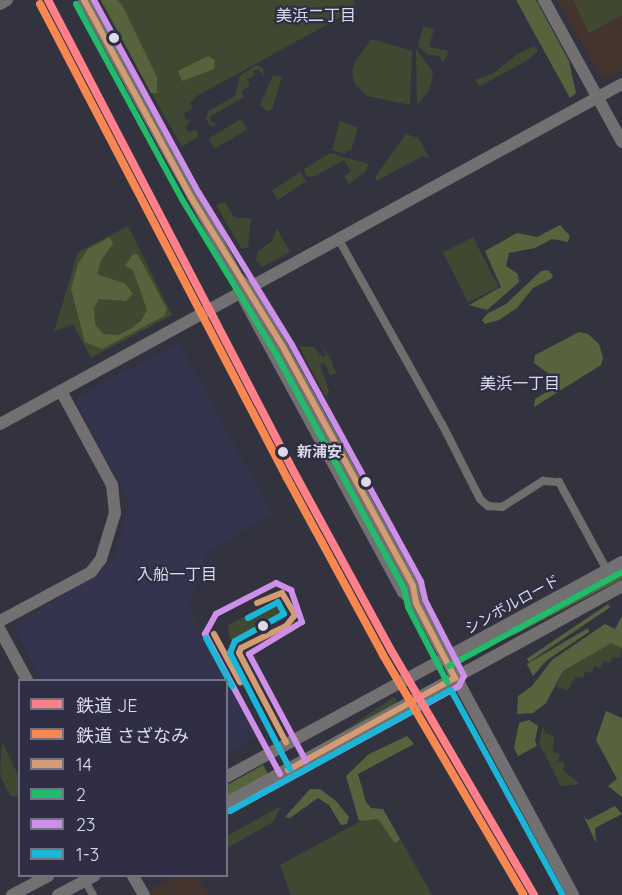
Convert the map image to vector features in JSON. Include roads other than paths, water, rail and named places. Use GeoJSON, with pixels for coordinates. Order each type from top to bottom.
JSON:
{"type":"FeatureCollection","features":[{"type":"Feature","properties":{"kind":"street"},"geometry":{"type":"LineString","coordinates":[[0,4],[7,0]]}},
{"type":"Feature","properties":{"kind":"street"},"geometry":{"type":"LineString","coordinates":[[84,0],[238,278],[413,586],[416,603],[573,895]]}},
{"type":"Feature","properties":{"kind":"street"},"geometry":{"type":"LineString","coordinates":[[544,0],[622,142]]}},
{"type":"Feature","properties":{"kind":"street"},"geometry":{"type":"LineString","coordinates":[[0,424],[622,84]]}},
{"type":"Feature","properties":{"kind":"street"},"geometry":{"type":"LineString","coordinates":[[339,240],[442,424],[480,499],[488,506],[502,507],[543,481],[559,482],[607,570]]}},
{"type":"Feature","properties":{"kind":"street"},"geometry":{"type":"LineString","coordinates":[[0,621],[97,566],[116,507],[112,484],[61,391]]}},
{"type":"Feature","properties":{"kind":"street","name":"シンボルロード"},"geometry":{"type":"LineString","coordinates":[[228,776],[622,562]]}},
{"type":"Feature","properties":{"kind":"street"},"geometry":{"type":"LineString","coordinates":[[228,802],[622,586]]}},
{"type":"Feature","properties":{"kind":"street"},"geometry":{"type":"LineString","coordinates":[[0,630],[26,679]]}},
{"type":"Feature","properties":{"kind":"street"},"geometry":{"type":"LineString","coordinates":[[12,895],[46,877]]}},
{"type":"Feature","properties":{"kind":"street"},"geometry":{"type":"LineString","coordinates":[[134,877],[144,895]]}},
{"type":"Feature","properties":{"kind":"street"},"geometry":{"type":"LineString","coordinates":[[58,895],[89,878],[93,895]]}},
{"type":"Feature","properties":{"kind":"rail line","name":"JE"},"geometry":{"type":"LineString","coordinates":[[48,0],[295,474],[391,650],[534,895]]}},
{"type":"Feature","properties":{"kind":"rail line","name":"さざなみ"},"geometry":{"type":"LineString","coordinates":[[40,4],[287,478],[383,655],[524,895]]}},
{"type":"Feature","properties":{"kind":"place","name":"新浦安"},"geometry":{"type":"Point","coordinates":[283,452]}},
{"type":"Feature","properties":{"kind":"district","name":"美浜二丁目"},"geometry":{"type":"Point","coordinates":[316,15]}},
{"type":"Feature","properties":{"kind":"district","name":"美浜一丁目"},"geometry":{"type":"Point","coordinates":[520,383]}},
{"type":"Feature","properties":{"kind":"district","name":"入船一丁目"},"geometry":{"type":"Point","coordinates":[177,574]}}]}
